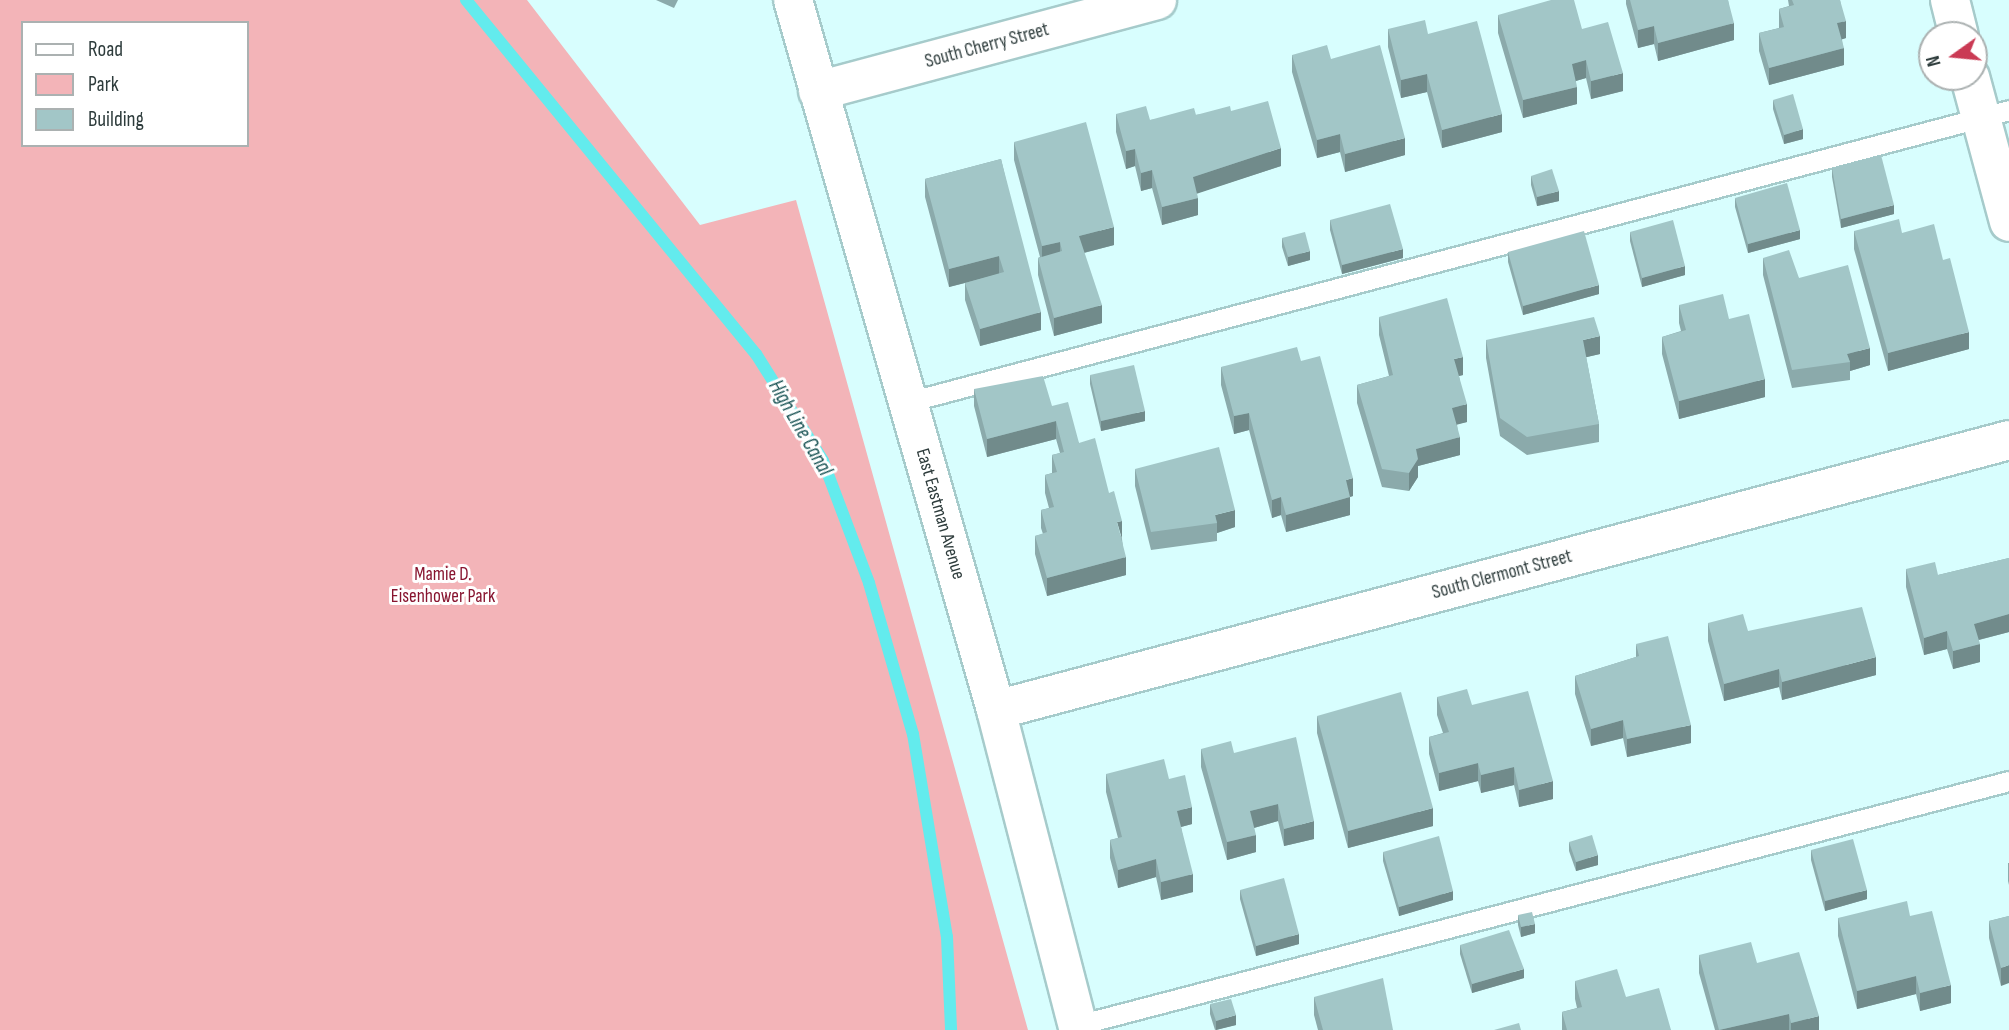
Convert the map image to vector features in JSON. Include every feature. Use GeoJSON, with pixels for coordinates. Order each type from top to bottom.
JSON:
{"type":"FeatureCollection","features":[{"type":"Feature","properties":{"kind":"street","name":"East Eastman Avenue"},"geometry":{"type":"LineString","coordinates":[[793,0],[996,710],[1078,1028]]}},
{"type":"Feature","properties":{"kind":"street","name":"South Cherry Street"},"geometry":{"type":"LineString","coordinates":[[818,91],[1157,0]]}},
{"type":"Feature","properties":{"kind":"street"},"geometry":{"type":"LineString","coordinates":[[1950,0],[1955,21]]}},
{"type":"Feature","properties":{"kind":"street"},"geometry":{"type":"LineString","coordinates":[[1979,91],[1995,114],[2009,222]]}},
{"type":"Feature","properties":{"kind":"street","name":"South Clermont Street"},"geometry":{"type":"LineString","coordinates":[[996,710],[2009,440]]}},
{"type":"Feature","properties":{"kind":"lane"},"geometry":{"type":"LineString","coordinates":[[908,402],[1995,114]]}},
{"type":"Feature","properties":{"kind":"lane"},"geometry":{"type":"LineString","coordinates":[[1078,1028],[2009,781]]}},
{"type":"Feature","properties":{"kind":"green space","name":"Mamie D. Eisenhower Park"},"geometry":{"type":"Polygon","coordinates":[[[0,0],[527,0],[700,225],[796,200],[1028,1030],[0,1030],[0,0]]]}},
{"type":"Feature","properties":{"kind":"building"},"geometry":{"type":"Polygon","coordinates":[[[1551,0],[1574,0],[1582,29],[1608,22],[1623,73],[1591,81],[1586,60],[1572,64],[1577,87],[1523,100],[1498,15],[1551,0]]]}},
{"type":"Feature","properties":{"kind":"building"},"geometry":{"type":"Polygon","coordinates":[[[1630,0],[1728,0],[1734,23],[1658,43],[1654,26],[1638,30],[1630,0]]]}},
{"type":"Feature","properties":{"kind":"building"},"geometry":{"type":"Polygon","coordinates":[[[1792,0],[1840,0],[1846,21],[1837,23],[1844,48],[1769,68],[1759,33],[1784,27],[1779,9],[1794,5],[1792,0]]]}},
{"type":"Feature","properties":{"kind":"building"},"geometry":{"type":"Polygon","coordinates":[[[1425,20],[1428,34],[1477,21],[1502,114],[1442,130],[1427,74],[1401,80],[1388,29],[1425,20]]]}},
{"type":"Feature","properties":{"kind":"building"},"geometry":{"type":"Polygon","coordinates":[[[1327,45],[1331,59],[1380,45],[1405,138],[1345,154],[1340,134],[1317,140],[1292,55],[1327,45]]]}},
{"type":"Feature","properties":{"kind":"building"},"geometry":{"type":"Polygon","coordinates":[[[1793,94],[1803,129],[1784,135],[1773,100],[1793,94]]]}},
{"type":"Feature","properties":{"kind":"building"},"geometry":{"type":"Polygon","coordinates":[[[1268,101],[1281,148],[1193,177],[1198,198],[1162,207],[1152,170],[1141,173],[1135,149],[1126,151],[1116,114],[1146,106],[1150,120],[1194,108],[1196,115],[1230,106],[1231,111],[1268,101]]]}},
{"type":"Feature","properties":{"kind":"building"},"geometry":{"type":"Polygon","coordinates":[[[1086,122],[1114,227],[1079,236],[1102,305],[1054,318],[1038,258],[1062,251],[1060,242],[1042,246],[1014,142],[1086,122]]]}},
{"type":"Feature","properties":{"kind":"building"},"geometry":{"type":"Polygon","coordinates":[[[1881,155],[1894,205],[1841,219],[1832,168],[1881,155]]]}},
{"type":"Feature","properties":{"kind":"building"},"geometry":{"type":"Polygon","coordinates":[[[1001,159],[1041,312],[980,329],[965,283],[1004,272],[999,256],[949,269],[925,179],[1001,159]]]}},
{"type":"Feature","properties":{"kind":"building"},"geometry":{"type":"Polygon","coordinates":[[[1552,169],[1559,191],[1537,197],[1531,176],[1552,169]]]}},
{"type":"Feature","properties":{"kind":"building"},"geometry":{"type":"Polygon","coordinates":[[[1787,183],[1800,230],[1748,244],[1735,198],[1787,183]]]}},
{"type":"Feature","properties":{"kind":"building"},"geometry":{"type":"Polygon","coordinates":[[[1390,204],[1403,249],[1342,265],[1330,220],[1390,204]]]}},
{"type":"Feature","properties":{"kind":"building"},"geometry":{"type":"Polygon","coordinates":[[[1899,219],[1902,233],[1934,224],[1943,260],[1950,258],[1969,332],[1888,353],[1854,231],[1899,219]]]}},
{"type":"Feature","properties":{"kind":"building"},"geometry":{"type":"Polygon","coordinates":[[[1673,220],[1685,266],[1642,278],[1630,232],[1673,220]]]}},
{"type":"Feature","properties":{"kind":"building"},"geometry":{"type":"Polygon","coordinates":[[[1584,231],[1599,285],[1523,306],[1508,252],[1584,231]]]}},
{"type":"Feature","properties":{"kind":"building"},"geometry":{"type":"Polygon","coordinates":[[[1305,232],[1310,251],[1288,257],[1282,238],[1305,232]]]}},
{"type":"Feature","properties":{"kind":"building"},"geometry":{"type":"Polygon","coordinates":[[[1789,250],[1799,278],[1848,265],[1870,348],[1847,354],[1850,362],[1792,370],[1763,258],[1789,250]]]}},
{"type":"Feature","properties":{"kind":"building"},"geometry":{"type":"Polygon","coordinates":[[[1723,294],[1729,319],[1749,314],[1765,379],[1679,401],[1662,337],[1686,330],[1679,305],[1723,294]]]}},
{"type":"Feature","properties":{"kind":"building"},"geometry":{"type":"Polygon","coordinates":[[[1447,298],[1463,357],[1454,359],[1467,404],[1452,408],[1460,437],[1416,449],[1418,459],[1409,473],[1382,469],[1357,385],[1393,375],[1379,317],[1447,298]]]}},
{"type":"Feature","properties":{"kind":"building"},"geometry":{"type":"Polygon","coordinates":[[[1594,317],[1600,336],[1583,340],[1599,424],[1527,437],[1500,418],[1486,340],[1594,317]]]}},
{"type":"Feature","properties":{"kind":"building"},"geometry":{"type":"Polygon","coordinates":[[[1297,347],[1301,361],[1320,356],[1353,478],[1346,480],[1350,497],[1286,515],[1281,497],[1272,500],[1249,413],[1234,416],[1221,367],[1297,347]]]}},
{"type":"Feature","properties":{"kind":"building"},"geometry":{"type":"Polygon","coordinates":[[[1134,365],[1145,411],[1101,421],[1090,375],[1134,365]]]}},
{"type":"Feature","properties":{"kind":"building"},"geometry":{"type":"Polygon","coordinates":[[[1043,376],[1052,406],[1068,402],[1079,443],[1095,438],[1109,493],[1114,491],[1122,521],[1117,522],[1126,557],[1047,578],[1035,536],[1047,532],[1041,510],[1054,507],[1045,475],[1057,472],[1052,455],[1064,452],[1056,421],[987,439],[974,389],[1043,376]]]}},
{"type":"Feature","properties":{"kind":"building"},"geometry":{"type":"Polygon","coordinates":[[[1219,447],[1235,510],[1215,515],[1217,523],[1151,532],[1135,469],[1219,447]]]}},
{"type":"Feature","properties":{"kind":"building"},"geometry":{"type":"Polygon","coordinates":[[[2009,558],[2009,614],[1974,624],[1980,644],[1953,651],[1947,631],[1924,638],[1906,569],[1935,562],[1938,575],[2009,558]]]}},
{"type":"Feature","properties":{"kind":"building"},"geometry":{"type":"Polygon","coordinates":[[[1862,607],[1876,657],[1782,682],[1779,669],[1724,684],[1708,623],[1743,614],[1748,631],[1862,607]]]}},
{"type":"Feature","properties":{"kind":"building"},"geometry":{"type":"Polygon","coordinates":[[[1668,636],[1691,725],[1627,739],[1623,720],[1591,729],[1575,676],[1639,656],[1636,644],[1668,636]]]}},
{"type":"Feature","properties":{"kind":"building"},"geometry":{"type":"Polygon","coordinates":[[[1467,689],[1472,705],[1528,691],[1553,781],[1519,790],[1514,767],[1481,775],[1478,763],[1439,773],[1429,737],[1449,732],[1437,697],[1467,689]]]}},
{"type":"Feature","properties":{"kind":"building"},"geometry":{"type":"Polygon","coordinates":[[[1401,692],[1433,808],[1348,831],[1317,716],[1401,692]]]}},
{"type":"Feature","properties":{"kind":"building"},"geometry":{"type":"Polygon","coordinates":[[[1296,737],[1314,821],[1284,829],[1278,804],[1250,811],[1256,835],[1227,842],[1201,749],[1231,741],[1234,753],[1296,737]]]}},
{"type":"Feature","properties":{"kind":"building"},"geometry":{"type":"Polygon","coordinates":[[[1164,759],[1169,779],[1185,775],[1192,807],[1177,811],[1193,874],[1161,882],[1156,859],[1118,870],[1110,840],[1122,837],[1106,774],[1164,759]]]}},
{"type":"Feature","properties":{"kind":"building"},"geometry":{"type":"Polygon","coordinates":[[[1592,835],[1598,855],[1576,862],[1569,842],[1592,835]]]}},
{"type":"Feature","properties":{"kind":"building"},"geometry":{"type":"Polygon","coordinates":[[[1439,836],[1453,891],[1399,907],[1383,852],[1439,836]]]}},
{"type":"Feature","properties":{"kind":"building"},"geometry":{"type":"Polygon","coordinates":[[[1853,839],[1867,890],[1825,901],[1811,850],[1853,839]]]}},
{"type":"Feature","properties":{"kind":"building"},"geometry":{"type":"Polygon","coordinates":[[[1284,878],[1299,934],[1256,946],[1240,890],[1284,878]]]}},
{"type":"Feature","properties":{"kind":"building"},"geometry":{"type":"Polygon","coordinates":[[[1907,901],[1910,916],[1932,911],[1951,985],[1920,993],[1916,976],[1857,991],[1838,918],[1907,901]]]}},
{"type":"Feature","properties":{"kind":"building"},"geometry":{"type":"Polygon","coordinates":[[[1532,912],[1535,924],[1521,927],[1518,915],[1532,912]]]}},
{"type":"Feature","properties":{"kind":"building"},"geometry":{"type":"Polygon","coordinates":[[[2009,916],[2009,965],[2001,968],[1989,921],[2009,916]]]}},
{"type":"Feature","properties":{"kind":"building"},"geometry":{"type":"Polygon","coordinates":[[[1509,930],[1524,969],[1472,984],[1460,945],[1509,930]]]}},
{"type":"Feature","properties":{"kind":"building"},"geometry":{"type":"Polygon","coordinates":[[[1751,942],[1757,963],[1799,952],[1819,1016],[1791,1023],[1789,1014],[1719,1030],[1699,955],[1751,942]]]}},
{"type":"Feature","properties":{"kind":"building"},"geometry":{"type":"Polygon","coordinates":[[[1617,969],[1626,997],[1659,988],[1671,1030],[1567,1030],[1562,1012],[1582,1007],[1575,981],[1617,969]]]}},
{"type":"Feature","properties":{"kind":"building"},"geometry":{"type":"Polygon","coordinates":[[[1383,978],[1393,1030],[1323,1030],[1314,997],[1383,978]]]}},
{"type":"Feature","properties":{"kind":"building"},"geometry":{"type":"Polygon","coordinates":[[[1231,999],[1236,1015],[1216,1021],[1210,1004],[1231,999]]]}},
{"type":"Feature","properties":{"kind":"building"},"geometry":{"type":"Polygon","coordinates":[[[1519,1023],[1521,1030],[1494,1030],[1519,1023]]]}},
{"type":"Feature","properties":{"kind":"waterway","name":"High Line Canal"},"geometry":{"type":"LineString","coordinates":[[466,0],[756,354],[823,461],[869,583],[913,734],[947,937],[951,1030]]}}]}
